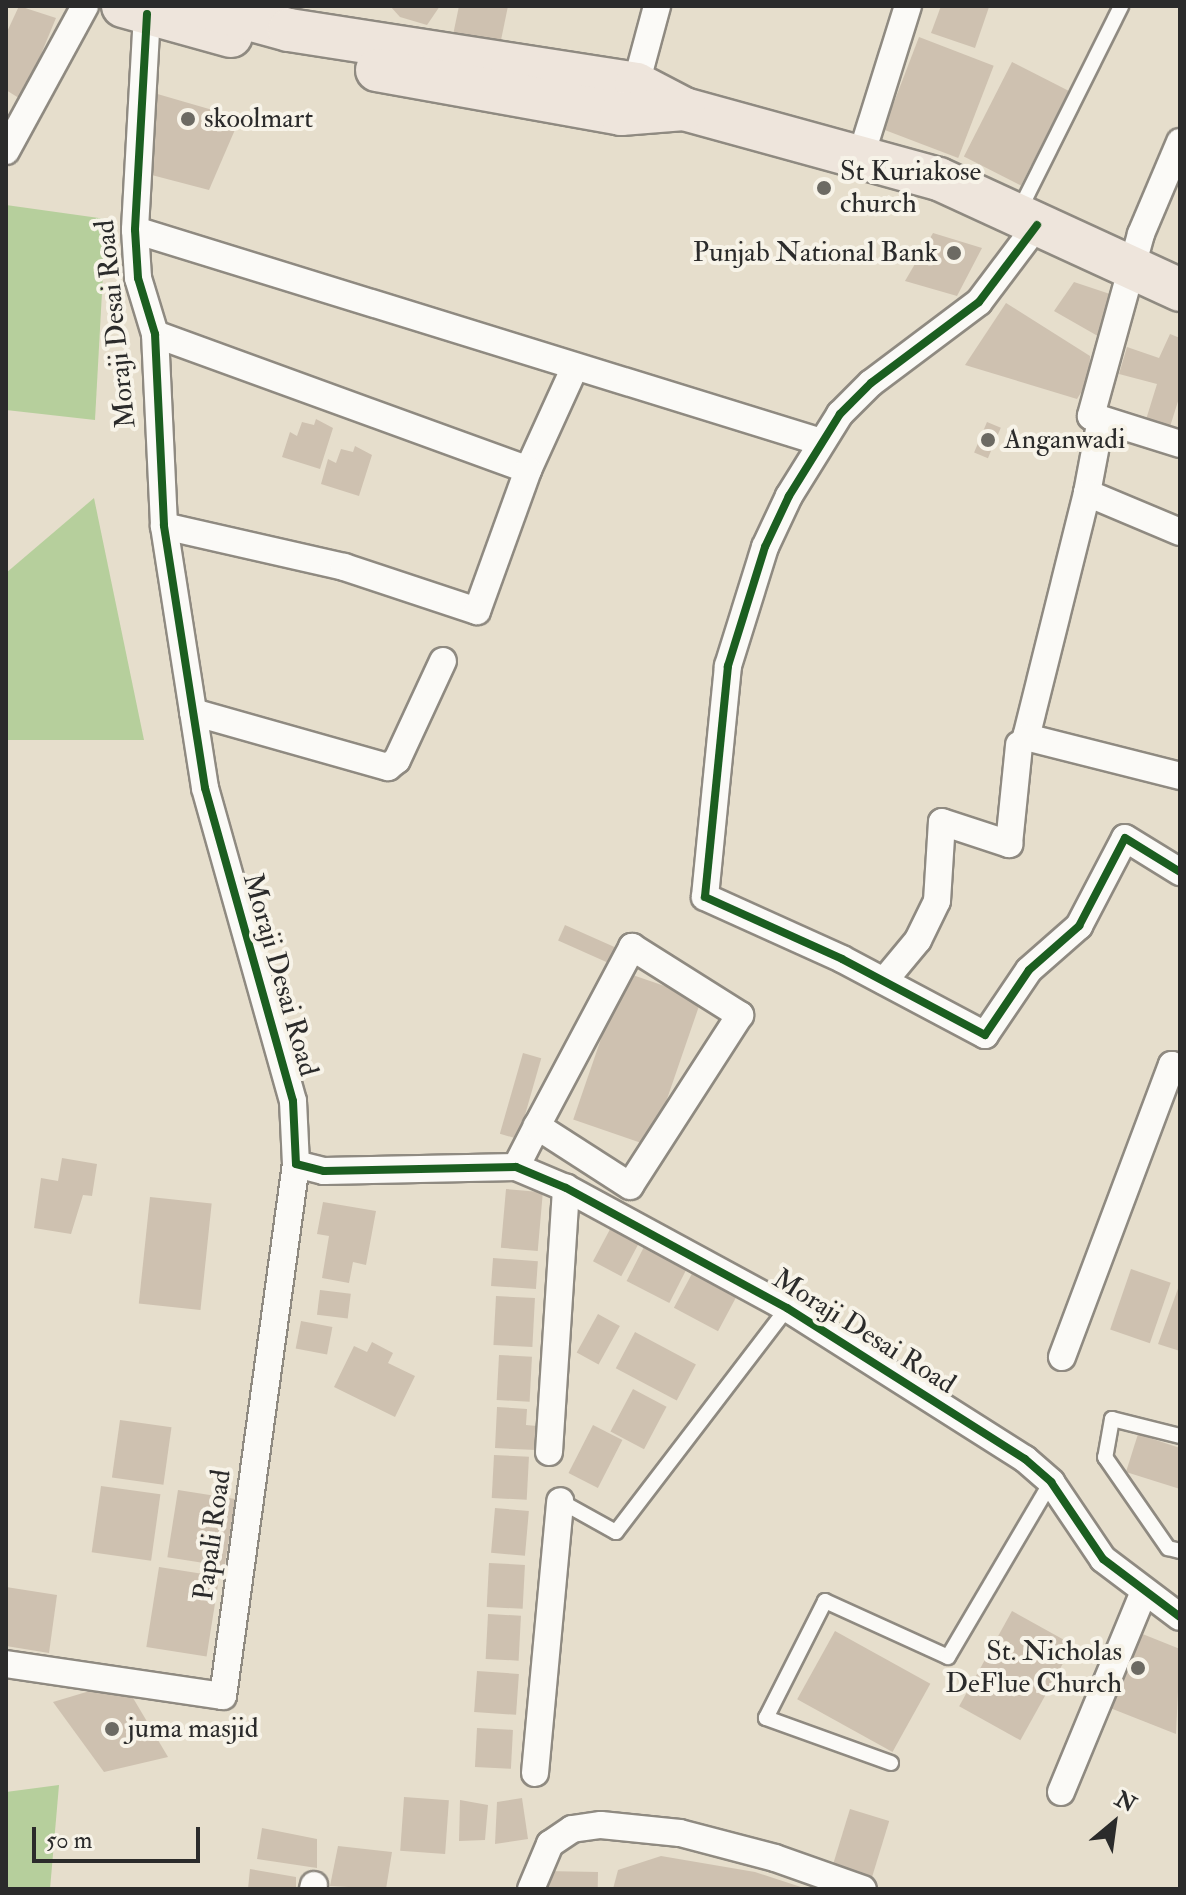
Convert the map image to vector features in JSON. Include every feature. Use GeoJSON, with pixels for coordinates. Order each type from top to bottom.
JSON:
{"type":"FeatureCollection","features":[{"type":"Feature","properties":{"kind":"main road"},"geometry":{"type":"LineString","coordinates":[[201,6],[290,18],[621,114],[684,109]]}},
{"type":"Feature","properties":{"kind":"main road"},"geometry":{"type":"LineString","coordinates":[[135,10],[493,78],[636,84],[684,109],[939,179],[1180,290]]}},
{"type":"Feature","properties":{"kind":"street"},"geometry":{"type":"LineString","coordinates":[[6,151],[85,6]]}},
{"type":"Feature","properties":{"kind":"street"},"geometry":{"type":"LineString","coordinates":[[636,84],[657,6]]}},
{"type":"Feature","properties":{"kind":"street"},"geometry":{"type":"LineString","coordinates":[[860,159],[908,6]]}},
{"type":"Feature","properties":{"kind":"street","name":"Moraji Desai Road"},"geometry":{"type":"LineString","coordinates":[[135,10],[135,230],[138,278],[155,334],[164,526],[205,788],[293,1101],[296,1164],[324,1171],[516,1167],[566,1188],[787,1308],[1025,1459],[1051,1482],[1103,1559],[1143,1594],[1180,1617]]}},
{"type":"Feature","properties":{"kind":"street"},"geometry":{"type":"LineString","coordinates":[[1180,142],[1132,266],[1091,416],[1180,444]]}},
{"type":"Feature","properties":{"kind":"street"},"geometry":{"type":"LineString","coordinates":[[1027,220],[979,302],[871,383],[821,442],[765,547],[728,666],[706,899],[884,981],[985,1035],[1029,970],[1079,926],[1125,838],[1180,872]]}},
{"type":"Feature","properties":{"kind":"street"},"geometry":{"type":"LineString","coordinates":[[135,230],[821,442]]}},
{"type":"Feature","properties":{"kind":"street"},"geometry":{"type":"LineString","coordinates":[[155,334],[528,470]]}},
{"type":"Feature","properties":{"kind":"street"},"geometry":{"type":"LineString","coordinates":[[164,526],[344,567],[477,611],[528,470],[575,367]]}},
{"type":"Feature","properties":{"kind":"street"},"geometry":{"type":"LineString","coordinates":[[1101,419],[1087,493],[1026,737],[1180,776]]}},
{"type":"Feature","properties":{"kind":"street"},"geometry":{"type":"LineString","coordinates":[[1087,493],[1180,532]]}},
{"type":"Feature","properties":{"kind":"street"},"geometry":{"type":"LineString","coordinates":[[193,712],[388,767],[397,760],[443,661]]}},
{"type":"Feature","properties":{"kind":"street"},"geometry":{"type":"LineString","coordinates":[[884,981],[918,940],[937,901],[942,822],[1009,844],[1019,745]]}},
{"type":"Feature","properties":{"kind":"street"},"geometry":{"type":"LineString","coordinates":[[516,1167],[537,1126],[632,947],[740,1015],[630,1186],[537,1126]]}},
{"type":"Feature","properties":{"kind":"street"},"geometry":{"type":"LineString","coordinates":[[1062,1357],[1172,1065],[1180,1069]]}},
{"type":"Feature","properties":{"kind":"street","name":"Papali Road"},"geometry":{"type":"LineString","coordinates":[[6,1664],[223,1696],[296,1164]]}},
{"type":"Feature","properties":{"kind":"street"},"geometry":{"type":"LineString","coordinates":[[549,1452],[566,1188]]}},
{"type":"Feature","properties":{"kind":"street"},"geometry":{"type":"LineString","coordinates":[[535,1773],[560,1501]]}},
{"type":"Feature","properties":{"kind":"street"},"geometry":{"type":"LineString","coordinates":[[1061,1792],[1143,1594]]}},
{"type":"Feature","properties":{"kind":"street"},"geometry":{"type":"LineString","coordinates":[[531,1889],[550,1844],[572,1829],[601,1825],[680,1833],[775,1858],[863,1889]]}},
{"type":"Feature","properties":{"kind":"lane"},"geometry":{"type":"LineString","coordinates":[[1027,220],[1121,6]]}},
{"type":"Feature","properties":{"kind":"lane"},"geometry":{"type":"LineString","coordinates":[[560,1501],[616,1532],[787,1308]]}},
{"type":"Feature","properties":{"kind":"lane"},"geometry":{"type":"LineString","coordinates":[[1180,1436],[1112,1419],[1105,1457],[1168,1548],[1180,1551]]}},
{"type":"Feature","properties":{"kind":"lane"},"geometry":{"type":"LineString","coordinates":[[891,1763],[766,1718],[825,1601],[948,1657],[1051,1482]]}},
{"type":"Feature","properties":{"kind":"green space"},"geometry":{"type":"Polygon","coordinates":[[[6,205],[106,219],[95,420],[6,410],[6,205]]]}},
{"type":"Feature","properties":{"kind":"green space"},"geometry":{"type":"Polygon","coordinates":[[[94,498],[144,740],[6,740],[6,573],[94,498]]]}},
{"type":"Feature","properties":{"kind":"green space"},"geometry":{"type":"Polygon","coordinates":[[[59,1785],[50,1889],[6,1889],[6,1792],[59,1785]]]}},
{"type":"Feature","properties":{"kind":"building"},"geometry":{"type":"Polygon","coordinates":[[[19,6],[56,18],[22,100],[6,90],[6,34],[19,6]]]}},
{"type":"Feature","properties":{"kind":"building"},"geometry":{"type":"Polygon","coordinates":[[[390,6],[440,6],[427,25],[400,17],[390,6]]]}},
{"type":"Feature","properties":{"kind":"building"},"geometry":{"type":"Polygon","coordinates":[[[459,6],[508,6],[500,45],[453,35],[459,6]]]}},
{"type":"Feature","properties":{"kind":"building"},"geometry":{"type":"Polygon","coordinates":[[[941,6],[989,7],[975,48],[931,33],[941,6]]]}},
{"type":"Feature","properties":{"kind":"building"},"geometry":{"type":"Polygon","coordinates":[[[919,37],[994,66],[958,158],[884,129],[919,37]]]}},
{"type":"Feature","properties":{"kind":"building"},"geometry":{"type":"Polygon","coordinates":[[[1012,62],[1069,91],[1021,186],[964,156],[1012,62]]]}},
{"type":"Feature","properties":{"kind":"building"},"geometry":{"type":"Polygon","coordinates":[[[154,93],[240,118],[209,190],[144,173],[154,93]]]}},
{"type":"Feature","properties":{"kind":"building"},"geometry":{"type":"Polygon","coordinates":[[[933,233],[982,248],[957,296],[905,281],[933,233]]]}},
{"type":"Feature","properties":{"kind":"building"},"geometry":{"type":"Polygon","coordinates":[[[1074,282],[1119,297],[1110,343],[1054,311],[1074,282]]]}},
{"type":"Feature","properties":{"kind":"building"},"geometry":{"type":"Polygon","coordinates":[[[1006,303],[1090,356],[1089,380],[1077,399],[965,365],[1006,303]]]}},
{"type":"Feature","properties":{"kind":"building"},"geometry":{"type":"Polygon","coordinates":[[[1170,334],[1180,338],[1180,395],[1168,433],[1144,426],[1157,384],[1119,374],[1127,347],[1159,358],[1170,334]]]}},
{"type":"Feature","properties":{"kind":"building"},"geometry":{"type":"Polygon","coordinates":[[[316,419],[333,428],[320,469],[282,457],[290,432],[297,436],[302,422],[314,425],[316,419]]]}},
{"type":"Feature","properties":{"kind":"building","name":"Anganwadi"},"geometry":{"type":"Polygon","coordinates":[[[987,422],[1001,428],[988,458],[974,452],[987,422]]]}},
{"type":"Feature","properties":{"kind":"building"},"geometry":{"type":"Polygon","coordinates":[[[355,446],[372,455],[359,496],[321,484],[328,459],[336,463],[341,449],[353,452],[355,446]]]}},
{"type":"Feature","properties":{"kind":"building"},"geometry":{"type":"Polygon","coordinates":[[[565,925],[619,949],[612,965],[558,941],[565,925]]]}},
{"type":"Feature","properties":{"kind":"building"},"geometry":{"type":"Polygon","coordinates":[[[624,972],[702,999],[651,1146],[573,1120],[624,972]]]}},
{"type":"Feature","properties":{"kind":"building"},"geometry":{"type":"Polygon","coordinates":[[[523,1053],[541,1058],[518,1139],[500,1134],[523,1053]]]}},
{"type":"Feature","properties":{"kind":"building"},"geometry":{"type":"Polygon","coordinates":[[[62,1158],[97,1164],[92,1196],[83,1195],[71,1234],[34,1228],[41,1178],[58,1181],[62,1158]]]}},
{"type":"Feature","properties":{"kind":"building"},"geometry":{"type":"Polygon","coordinates":[[[506,1189],[543,1192],[538,1251],[501,1248],[506,1189]]]}},
{"type":"Feature","properties":{"kind":"building"},"geometry":{"type":"Polygon","coordinates":[[[150,1197],[212,1203],[200,1310],[139,1303],[150,1197]]]}},
{"type":"Feature","properties":{"kind":"building"},"geometry":{"type":"Polygon","coordinates":[[[323,1202],[376,1211],[366,1265],[353,1262],[349,1283],[322,1278],[329,1236],[317,1234],[323,1202]]]}},
{"type":"Feature","properties":{"kind":"building"},"geometry":{"type":"Polygon","coordinates":[[[616,1218],[644,1233],[621,1276],[593,1261],[616,1218]]]}},
{"type":"Feature","properties":{"kind":"building"},"geometry":{"type":"Polygon","coordinates":[[[647,1241],[690,1263],[669,1303],[627,1281],[647,1241]]]}},
{"type":"Feature","properties":{"kind":"building"},"geometry":{"type":"Polygon","coordinates":[[[493,1258],[538,1261],[536,1289],[491,1286],[493,1258]]]}},
{"type":"Feature","properties":{"kind":"building"},"geometry":{"type":"Polygon","coordinates":[[[695,1268],[739,1291],[718,1331],[674,1308],[695,1268]]]}},
{"type":"Feature","properties":{"kind":"building"},"geometry":{"type":"Polygon","coordinates":[[[1131,1269],[1171,1283],[1150,1343],[1110,1330],[1131,1269]]]}},
{"type":"Feature","properties":{"kind":"building"},"geometry":{"type":"Polygon","coordinates":[[[1180,1283],[1180,1351],[1158,1344],[1180,1283]]]}},
{"type":"Feature","properties":{"kind":"building"},"geometry":{"type":"Polygon","coordinates":[[[320,1290],[351,1294],[348,1319],[317,1315],[320,1290]]]}},
{"type":"Feature","properties":{"kind":"building"},"geometry":{"type":"Polygon","coordinates":[[[496,1296],[535,1298],[532,1347],[493,1345],[496,1296]]]}},
{"type":"Feature","properties":{"kind":"building"},"geometry":{"type":"Polygon","coordinates":[[[598,1314],[620,1326],[599,1365],[577,1352],[598,1314]]]}},
{"type":"Feature","properties":{"kind":"building"},"geometry":{"type":"Polygon","coordinates":[[[301,1321],[332,1327],[327,1355],[296,1348],[301,1321]]]}},
{"type":"Feature","properties":{"kind":"building"},"geometry":{"type":"Polygon","coordinates":[[[635,1332],[696,1364],[677,1401],[616,1368],[635,1332]]]}},
{"type":"Feature","properties":{"kind":"building"},"geometry":{"type":"Polygon","coordinates":[[[372,1342],[393,1353],[388,1363],[415,1376],[395,1417],[334,1387],[354,1346],[367,1352],[372,1342]]]}},
{"type":"Feature","properties":{"kind":"building"},"geometry":{"type":"Polygon","coordinates":[[[499,1355],[532,1357],[530,1402],[497,1400],[499,1355]]]}},
{"type":"Feature","properties":{"kind":"building"},"geometry":{"type":"Polygon","coordinates":[[[633,1389],[667,1407],[644,1449],[610,1431],[633,1389]]]}},
{"type":"Feature","properties":{"kind":"building"},"geometry":{"type":"Polygon","coordinates":[[[497,1407],[527,1409],[526,1425],[537,1426],[536,1450],[495,1448],[497,1407]]]}},
{"type":"Feature","properties":{"kind":"building"},"geometry":{"type":"Polygon","coordinates":[[[120,1420],[171,1427],[163,1485],[112,1477],[120,1420]]]}},
{"type":"Feature","properties":{"kind":"building"},"geometry":{"type":"Polygon","coordinates":[[[593,1425],[622,1440],[598,1488],[568,1473],[593,1425]]]}},
{"type":"Feature","properties":{"kind":"building"},"geometry":{"type":"Polygon","coordinates":[[[1138,1434],[1180,1448],[1180,1489],[1126,1472],[1138,1434]]]}},
{"type":"Feature","properties":{"kind":"building"},"geometry":{"type":"Polygon","coordinates":[[[494,1455],[529,1457],[527,1500],[492,1498],[494,1455]]]}},
{"type":"Feature","properties":{"kind":"building"},"geometry":{"type":"Polygon","coordinates":[[[101,1486],[160,1494],[151,1561],[92,1552],[101,1486]]]}},
{"type":"Feature","properties":{"kind":"building"},"geometry":{"type":"Polygon","coordinates":[[[178,1490],[235,1499],[225,1566],[167,1557],[178,1490]]]}},
{"type":"Feature","properties":{"kind":"building"},"geometry":{"type":"Polygon","coordinates":[[[495,1508],[529,1511],[525,1556],[491,1553],[495,1508]]]}},
{"type":"Feature","properties":{"kind":"building"},"geometry":{"type":"Polygon","coordinates":[[[489,1563],[525,1565],[523,1609],[487,1607],[489,1563]]]}},
{"type":"Feature","properties":{"kind":"building"},"geometry":{"type":"Polygon","coordinates":[[[159,1567],[219,1577],[207,1657],[146,1647],[159,1567]]]}},
{"type":"Feature","properties":{"kind":"building"},"geometry":{"type":"Polygon","coordinates":[[[6,1587],[57,1595],[49,1653],[6,1646],[6,1587]]]}},
{"type":"Feature","properties":{"kind":"building"},"geometry":{"type":"Polygon","coordinates":[[[1012,1611],[1073,1645],[1020,1740],[959,1706],[1012,1611]]]}},
{"type":"Feature","properties":{"kind":"building"},"geometry":{"type":"Polygon","coordinates":[[[488,1614],[521,1616],[519,1661],[486,1659],[488,1614]]]}},
{"type":"Feature","properties":{"kind":"building"},"geometry":{"type":"Polygon","coordinates":[[[835,1631],[930,1684],[893,1752],[797,1699],[835,1631]]]}},
{"type":"Feature","properties":{"kind":"building","name":"St. Nicholas DeFlue Church"},"geometry":{"type":"Polygon","coordinates":[[[1135,1631],[1180,1649],[1176,1734],[1105,1706],[1135,1631]]]}},
{"type":"Feature","properties":{"kind":"building"},"geometry":{"type":"Polygon","coordinates":[[[477,1671],[519,1674],[516,1715],[474,1712],[477,1671]]]}},
{"type":"Feature","properties":{"kind":"building","name":"juma masjid"},"geometry":{"type":"Polygon","coordinates":[[[123,1681],[168,1757],[104,1772],[53,1702],[123,1681]]]}},
{"type":"Feature","properties":{"kind":"building"},"geometry":{"type":"Polygon","coordinates":[[[477,1728],[513,1730],[511,1769],[475,1767],[477,1728]]]}},
{"type":"Feature","properties":{"kind":"building"},"geometry":{"type":"Polygon","coordinates":[[[404,1797],[449,1800],[445,1854],[400,1851],[404,1797]]]}},
{"type":"Feature","properties":{"kind":"building"},"geometry":{"type":"Polygon","coordinates":[[[522,1798],[528,1839],[495,1844],[497,1802],[522,1798]]]}},
{"type":"Feature","properties":{"kind":"building"},"geometry":{"type":"Polygon","coordinates":[[[460,1800],[488,1805],[485,1840],[459,1841],[460,1800]]]}},
{"type":"Feature","properties":{"kind":"building"},"geometry":{"type":"Polygon","coordinates":[[[850,1809],[889,1821],[871,1880],[832,1868],[850,1809]]]}},
{"type":"Feature","properties":{"kind":"building"},"geometry":{"type":"Polygon","coordinates":[[[262,1828],[317,1839],[317,1868],[257,1859],[262,1828]]]}},
{"type":"Feature","properties":{"kind":"building"},"geometry":{"type":"Polygon","coordinates":[[[338,1846],[392,1852],[386,1889],[330,1886],[338,1846]]]}},
{"type":"Feature","properties":{"kind":"building"},"geometry":{"type":"Polygon","coordinates":[[[661,1856],[755,1872],[807,1889],[613,1889],[618,1870],[661,1856]]]}},
{"type":"Feature","properties":{"kind":"building"},"geometry":{"type":"Polygon","coordinates":[[[250,1869],[296,1877],[296,1889],[248,1889],[250,1869]]]}},
{"type":"Feature","properties":{"kind":"building"},"geometry":{"type":"Polygon","coordinates":[[[544,1871],[598,1872],[598,1889],[544,1889],[544,1871]]]}},
{"type":"Feature","properties":{"kind":"cycle path"},"geometry":{"type":"LineString","coordinates":[[147,14],[135,230],[138,278],[155,334],[164,526],[205,788],[293,1101],[296,1164],[324,1171],[516,1167],[566,1188],[787,1308],[1025,1459],[1051,1482],[1103,1559],[1180,1617]]}},
{"type":"Feature","properties":{"kind":"cycle path"},"geometry":{"type":"LineString","coordinates":[[1037,225],[979,302],[871,383],[840,414],[789,496],[765,547],[728,666],[705,897],[842,959],[985,1035],[1029,970],[1079,926],[1125,838],[1180,872]]}},
{"type":"Feature","properties":{"kind":"place","name":"skoolmart"},"geometry":{"type":"Point","coordinates":[188,119]}},
{"type":"Feature","properties":{"kind":"place","name":"St Kuriakose church"},"geometry":{"type":"Point","coordinates":[824,188]}},
{"type":"Feature","properties":{"kind":"place","name":"Punjab National Bank"},"geometry":{"type":"Point","coordinates":[954,253]}},
{"type":"Feature","properties":{"kind":"place","name":"Anganwadi"},"geometry":{"type":"Point","coordinates":[988,440]}},
{"type":"Feature","properties":{"kind":"place","name":"St. Nicholas DeFlue Church"},"geometry":{"type":"Point","coordinates":[1138,1668]}},
{"type":"Feature","properties":{"kind":"place","name":"juma masjid"},"geometry":{"type":"Point","coordinates":[112,1729]}}]}
